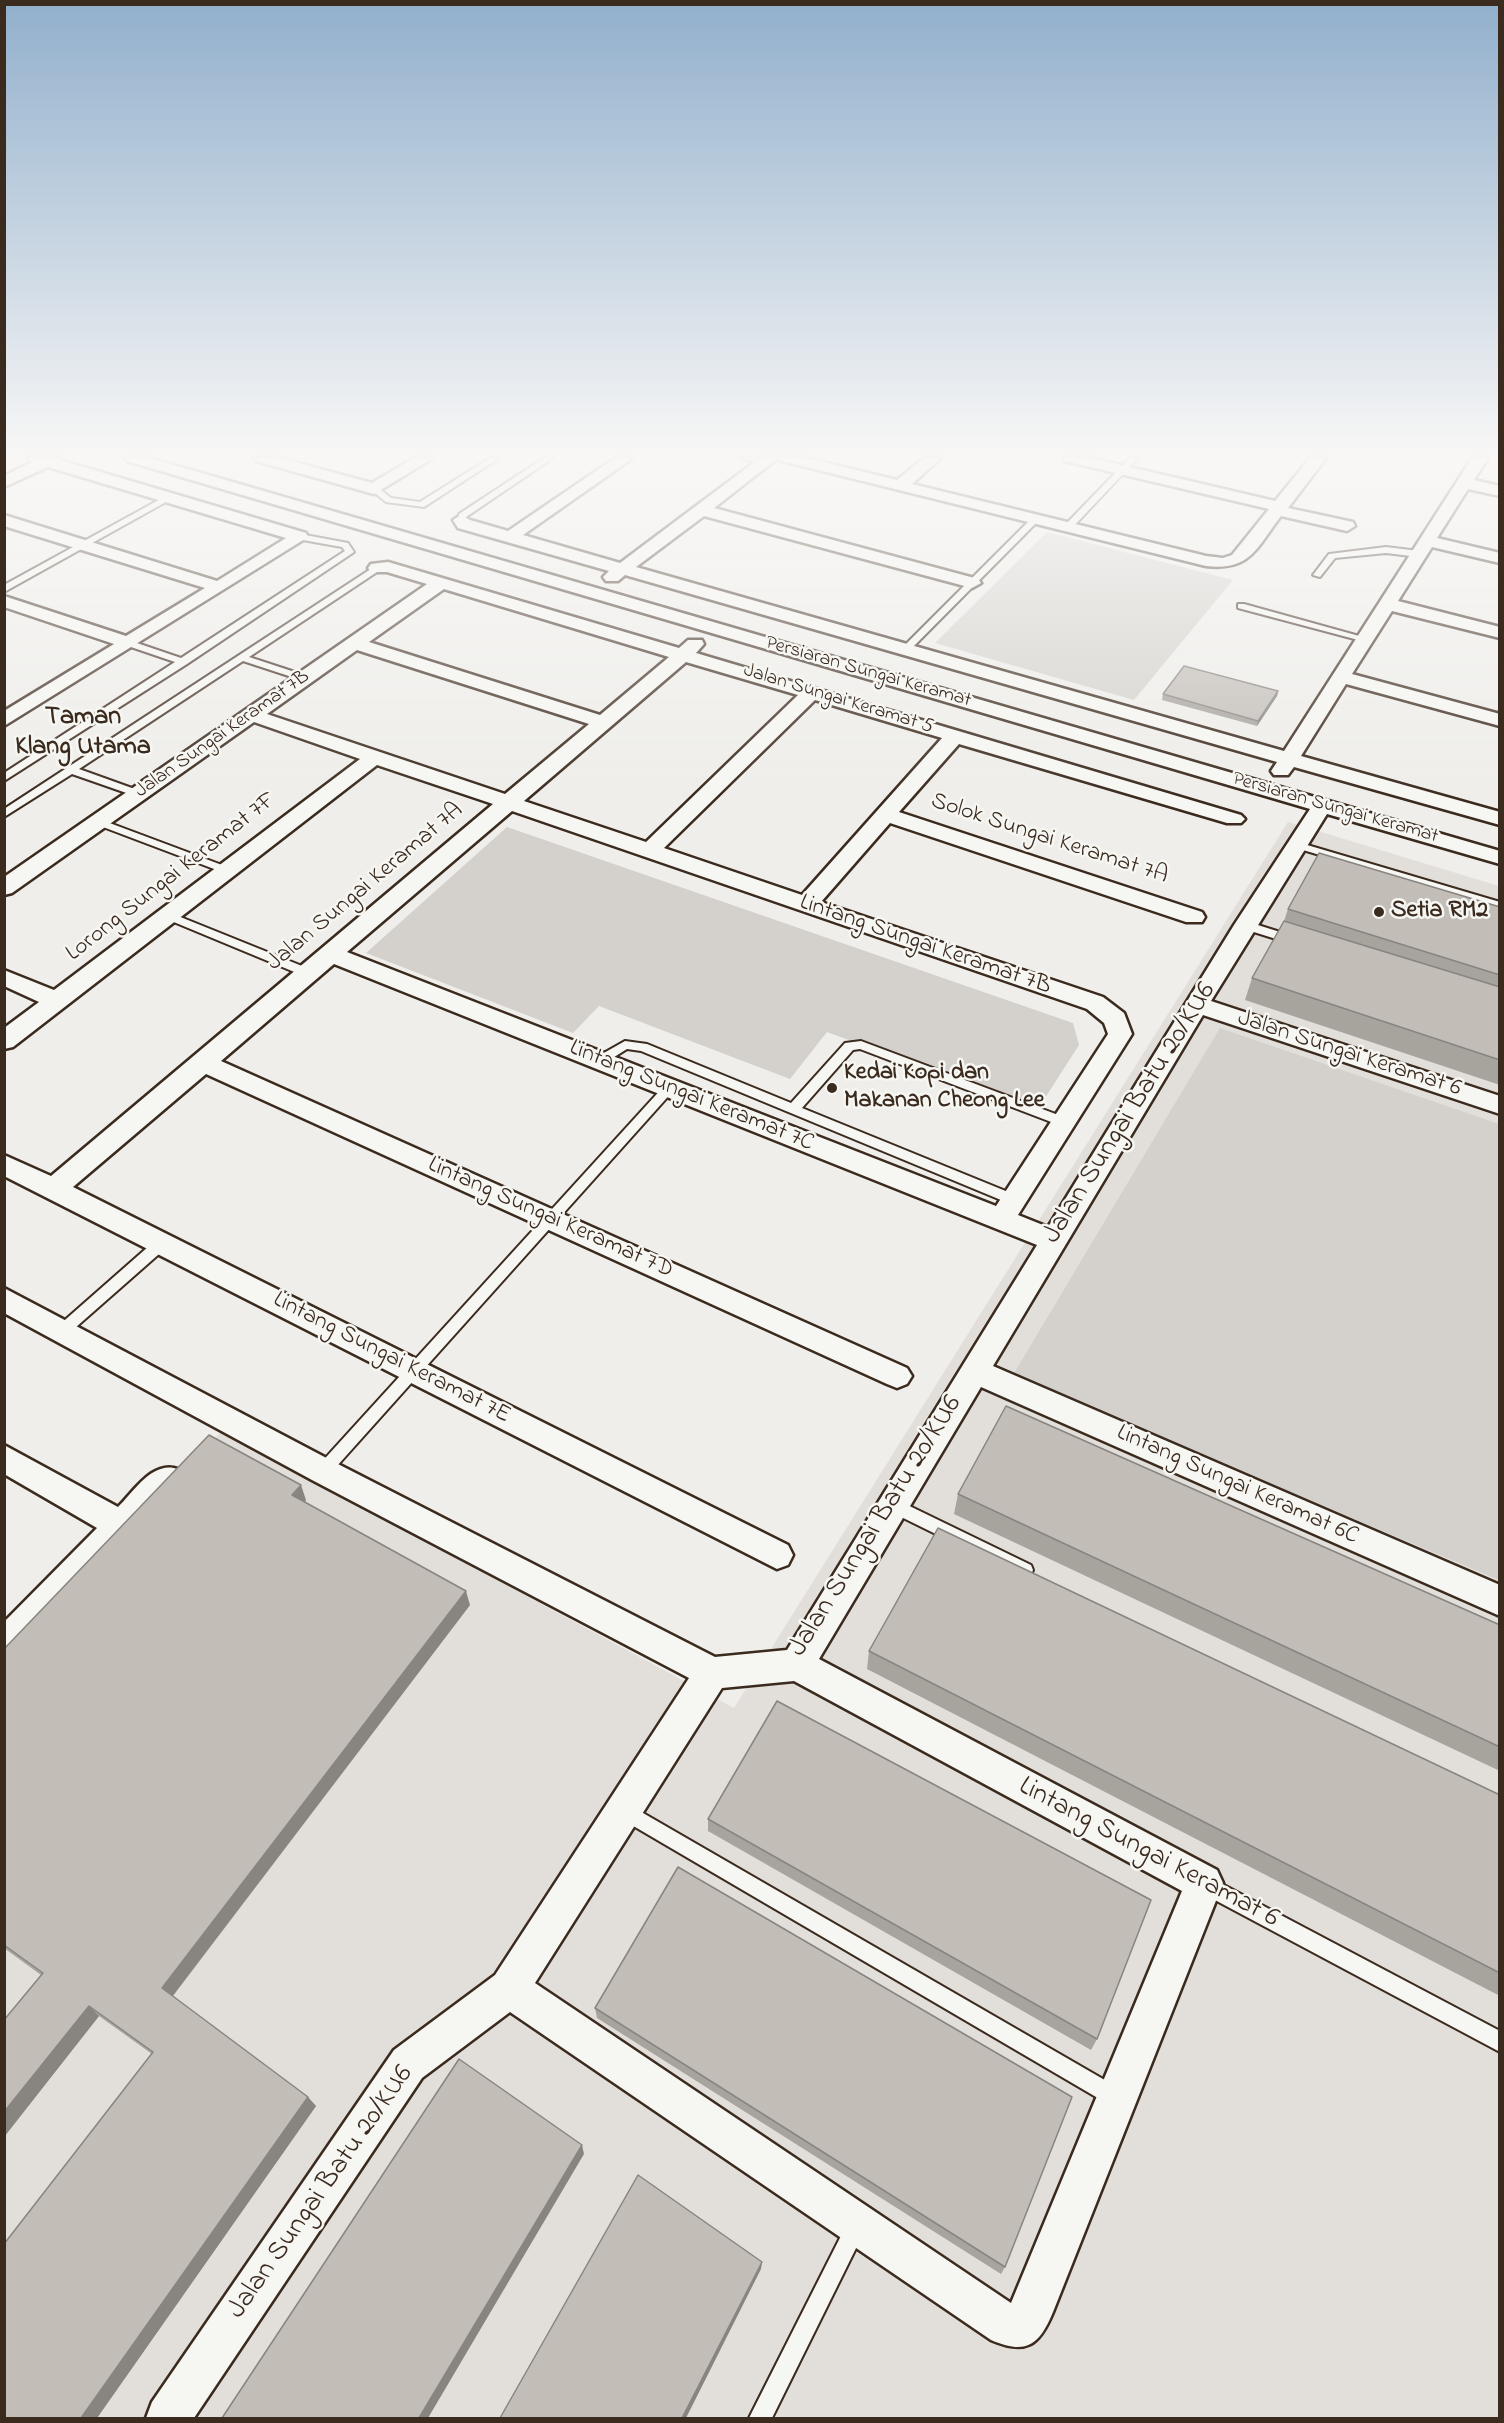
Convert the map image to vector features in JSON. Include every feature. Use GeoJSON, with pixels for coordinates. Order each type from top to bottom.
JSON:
{"type":"FeatureCollection","features":[{"type":"Feature","properties":{"kind":"street"},"geometry":{"type":"LineString","coordinates":[[168,571],[219,587]]}},
{"type":"Feature","properties":{"kind":"street"},"geometry":{"type":"LineString","coordinates":[[4,720],[245,571]]}},
{"type":"Feature","properties":{"kind":"street","name":"Jalan Sungai Keramat 5"},"geometry":{"type":"LineString","coordinates":[[402,571],[1234,819]]}},
{"type":"Feature","properties":{"kind":"street","name":"Persiaran Sungai Keramat"},"geometry":{"type":"LineString","coordinates":[[520,571],[1500,858]]}},
{"type":"Feature","properties":{"kind":"street"},"geometry":{"type":"LineString","coordinates":[[592,592],[619,571]]}},
{"type":"Feature","properties":{"kind":"street","name":"Persiaran Sungai Keramat"},"geometry":{"type":"LineString","coordinates":[[629,571],[1500,819]]}},
{"type":"Feature","properties":{"kind":"street"},"geometry":{"type":"LineString","coordinates":[[928,571],[972,583]]}},
{"type":"Feature","properties":{"kind":"street"},"geometry":{"type":"LineString","coordinates":[[1269,790],[1408,571]]}},
{"type":"Feature","properties":{"kind":"street","name":"Jalan Sungai Keramat 7B"},"geometry":{"type":"LineString","coordinates":[[4,888],[441,582]]}},
{"type":"Feature","properties":{"kind":"street"},"geometry":{"type":"LineString","coordinates":[[4,601],[128,644]]}},
{"type":"Feature","properties":{"kind":"street"},"geometry":{"type":"LineString","coordinates":[[1387,604],[1500,633]]}},
{"type":"Feature","properties":{"kind":"street","name":"Jalan Sungai Keramat 7A"},"geometry":{"type":"LineString","coordinates":[[54,1189],[714,628]]}},
{"type":"Feature","properties":{"kind":"street"},"geometry":{"type":"LineString","coordinates":[[354,643],[603,722]]}},
{"type":"Feature","properties":{"kind":"street"},"geometry":{"type":"LineString","coordinates":[[1341,677],[1500,720]]}},
{"type":"Feature","properties":{"kind":"street"},"geometry":{"type":"LineString","coordinates":[[649,851],[812,692]]}},
{"type":"Feature","properties":{"kind":"street"},"geometry":{"type":"LineString","coordinates":[[4,693],[32,703]]}},
{"type":"Feature","properties":{"kind":"street","name":"Lintang Sungai Keramat 7B"},"geometry":{"type":"LineString","coordinates":[[252,715],[1095,1004],[1115,1019],[1120,1034],[1007,1210]]}},
{"type":"Feature","properties":{"kind":"street"},"geometry":{"type":"LineString","coordinates":[[806,905],[956,735]]}},
{"type":"Feature","properties":{"kind":"street","name":"Lorong Sungai Keramat 7F"},"geometry":{"type":"LineString","coordinates":[[4,1041],[373,758]]}},
{"type":"Feature","properties":{"kind":"street","name":"Jalan Sungai Batu 20/KU6"},"geometry":{"type":"LineString","coordinates":[[168,2418],[408,2064],[509,1989],[712,1673],[797,1665],[1053,1240],[1199,1005],[1245,925],[1322,806]]}},
{"type":"Feature","properties":{"kind":"street","name":"Solok Sungai Keramat 7A"},"geometry":{"type":"LineString","coordinates":[[886,815],[1194,917]]}},
{"type":"Feature","properties":{"kind":"street","name":"Lintang Sungai Keramat 7C"},"geometry":{"type":"LineString","coordinates":[[330,954],[669,1088],[1007,1210],[1053,1240]]}},
{"type":"Feature","properties":{"kind":"street"},"geometry":{"type":"LineString","coordinates":[[4,977],[57,1001]]}},
{"type":"Feature","properties":{"kind":"street","name":"Jalan Sungai Keramat 6"},"geometry":{"type":"LineString","coordinates":[[1199,1005],[1500,1105]]}},
{"type":"Feature","properties":{"kind":"street","name":"Lintang Sungai Keramat 7D"},"geometry":{"type":"LineString","coordinates":[[202,1062],[897,1376]]}},
{"type":"Feature","properties":{"kind":"street","name":"Lintang Sungai Keramat 7E"},"geometry":{"type":"LineString","coordinates":[[4,1164],[777,1555]]}},
{"type":"Feature","properties":{"kind":"street"},"geometry":{"type":"LineString","coordinates":[[4,1299],[323,1472],[712,1673]]}},
{"type":"Feature","properties":{"kind":"street","name":"Lintang Sungai Keramat 6C"},"geometry":{"type":"LineString","coordinates":[[974,1371],[1500,1601]]}},
{"type":"Feature","properties":{"kind":"street"},"geometry":{"type":"LineString","coordinates":[[4,1458],[120,1525]]}},
{"type":"Feature","properties":{"kind":"street"},"geometry":{"type":"LineString","coordinates":[[4,1645],[167,1478]]}},
{"type":"Feature","properties":{"kind":"street","name":"Lintang Sungai Keramat 6"},"geometry":{"type":"LineString","coordinates":[[797,1665],[1204,1883]]}},
{"type":"Feature","properties":{"kind":"street"},"geometry":{"type":"LineString","coordinates":[[509,1989],[1006,2325],[1020,2327],[1031,2312],[1204,1883]]}},
{"type":"Feature","properties":{"kind":"lane"},"geometry":{"type":"LineString","coordinates":[[4,589],[37,571]]}},
{"type":"Feature","properties":{"kind":"lane"},"geometry":{"type":"LineString","coordinates":[[4,778],[321,571]]}},
{"type":"Feature","properties":{"kind":"lane"},"geometry":{"type":"LineString","coordinates":[[4,814],[372,571]]}},
{"type":"Feature","properties":{"kind":"lane"},"geometry":{"type":"LineString","coordinates":[[906,649],[984,571]]}},
{"type":"Feature","properties":{"kind":"lane"},"geometry":{"type":"LineString","coordinates":[[1317,575],[1320,571]]}},
{"type":"Feature","properties":{"kind":"lane"},"geometry":{"type":"LineString","coordinates":[[1241,606],[1365,639]]}},
{"type":"Feature","properties":{"kind":"lane"},"geometry":{"type":"LineString","coordinates":[[128,644],[184,662]]}},
{"type":"Feature","properties":{"kind":"lane"},"geometry":{"type":"LineString","coordinates":[[241,657],[304,678]]}},
{"type":"Feature","properties":{"kind":"lane"},"geometry":{"type":"LineString","coordinates":[[71,770],[139,794]]}},
{"type":"Feature","properties":{"kind":"lane"},"geometry":{"type":"LineString","coordinates":[[99,822],[226,870]]}},
{"type":"Feature","properties":{"kind":"lane"},"geometry":{"type":"LineString","coordinates":[[1297,845],[1500,906]]}},
{"type":"Feature","properties":{"kind":"lane"},"geometry":{"type":"LineString","coordinates":[[168,916],[308,973]]}},
{"type":"Feature","properties":{"kind":"lane"},"geometry":{"type":"LineString","coordinates":[[1245,925],[1300,943]]}},
{"type":"Feature","properties":{"kind":"lane"},"geometry":{"type":"LineString","coordinates":[[599,1060],[625,1045],[643,1047],[793,1109],[1007,1210]]}},
{"type":"Feature","properties":{"kind":"lane"},"geometry":{"type":"LineString","coordinates":[[793,1109],[849,1046],[861,1046],[1065,1122]]}},
{"type":"Feature","properties":{"kind":"lane"},"geometry":{"type":"LineString","coordinates":[[323,1472],[669,1088]]}},
{"type":"Feature","properties":{"kind":"lane"},"geometry":{"type":"LineString","coordinates":[[62,1331],[162,1243]]}},
{"type":"Feature","properties":{"kind":"lane"},"geometry":{"type":"LineString","coordinates":[[893,1505],[1042,1578]]}},
{"type":"Feature","properties":{"kind":"lane"},"geometry":{"type":"LineString","coordinates":[[624,1811],[1117,2098]]}},
{"type":"Feature","properties":{"kind":"lane","name":"Lintang Sungai Keramat 6"},"geometry":{"type":"LineString","coordinates":[[1204,1883],[1500,2042]]}},
{"type":"Feature","properties":{"kind":"lane"},"geometry":{"type":"LineString","coordinates":[[760,2418],[856,2225]]}},
{"type":"Feature","properties":{"kind":"shaded area"},"geometry":{"type":"Polygon","coordinates":[[[1008,571],[1198,571],[1233,580],[1134,700],[935,643],[1008,571]]]}},
{"type":"Feature","properties":{"kind":"shaded area"},"geometry":{"type":"Polygon","coordinates":[[[1288,822],[1499,886],[1499,2418],[5,2418],[4,1660],[222,1431],[734,1708],[1288,822]]]}},
{"type":"Feature","properties":{"kind":"shaded area"},"geometry":{"type":"Polygon","coordinates":[[[507,827],[1073,1023],[1079,1045],[1038,1109],[827,1032],[790,1079],[599,1006],[573,1033],[366,953],[507,827]]]}},
{"type":"Feature","properties":{"kind":"shaded area"},"geometry":{"type":"Polygon","coordinates":[[[1220,1028],[1499,1124],[1499,1580],[1013,1375],[1220,1028]]]}},
{"type":"Feature","properties":{"kind":"building"},"geometry":{"type":"Polygon","coordinates":[[[1184,666],[1278,691],[1258,721],[1163,694],[1184,666]]]}},
{"type":"Feature","properties":{"kind":"building"},"geometry":{"type":"Polygon","coordinates":[[[1319,853],[1500,907],[1500,975],[1288,909],[1319,853]]]}},
{"type":"Feature","properties":{"kind":"building"},"geometry":{"type":"Polygon","coordinates":[[[1284,921],[1500,987],[1500,1060],[1252,978],[1284,921]]]}},
{"type":"Feature","properties":{"kind":"building"},"geometry":{"type":"Polygon","coordinates":[[[1006,1406],[1500,1625],[1500,1747],[958,1494],[1006,1406]]]}},
{"type":"Feature","properties":{"kind":"building"},"geometry":{"type":"Polygon","coordinates":[[[209,1435],[301,1485],[292,1495],[466,1591],[162,1988],[308,2097],[81,2418],[4,2418],[4,2244],[153,2052],[89,2006],[4,2112],[4,2020],[43,1973],[4,1945],[4,1649],[209,1435]]]}},
{"type":"Feature","properties":{"kind":"building"},"geometry":{"type":"Polygon","coordinates":[[[938,1528],[1500,1795],[1500,1973],[869,1651],[938,1528]]]}},
{"type":"Feature","properties":{"kind":"building"},"geometry":{"type":"Polygon","coordinates":[[[777,1701],[1151,1900],[1097,2039],[708,1819],[777,1701]]]}},
{"type":"Feature","properties":{"kind":"building"},"geometry":{"type":"Polygon","coordinates":[[[678,1867],[1072,2097],[1005,2267],[595,2008],[678,1867]]]}},
{"type":"Feature","properties":{"kind":"building"},"geometry":{"type":"Polygon","coordinates":[[[459,2059],[582,2145],[419,2418],[222,2418],[459,2059]]]}},
{"type":"Feature","properties":{"kind":"building"},"geometry":{"type":"Polygon","coordinates":[[[638,2175],[762,2262],[682,2418],[500,2418],[638,2175]]]}},
{"type":"Feature","properties":{"kind":"place","name":"Setia RM2"},"geometry":{"type":"Point","coordinates":[1379,912]}},
{"type":"Feature","properties":{"kind":"place","name":"Kedai Kopi dan Makanan Cheong Lee"},"geometry":{"type":"Point","coordinates":[832,1088]}},
{"type":"Feature","properties":{"kind":"district","name":"Taman Klang Utama"},"geometry":{"type":"Point","coordinates":[83,734]}}]}
